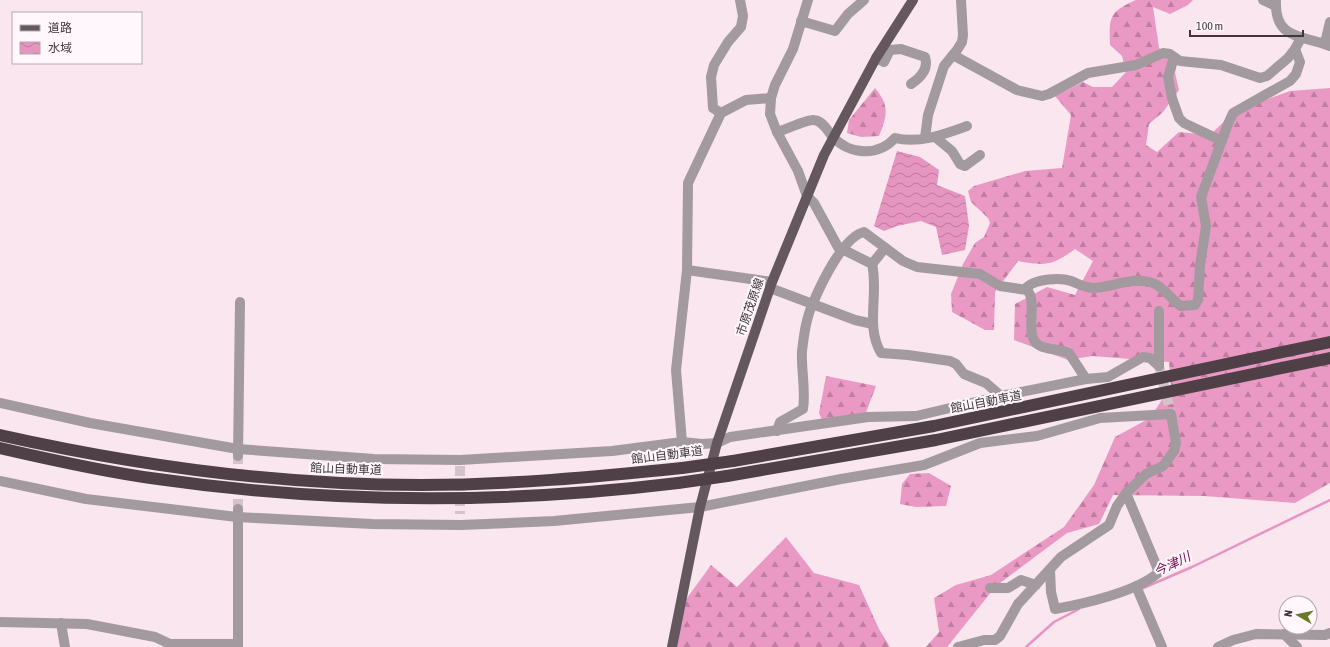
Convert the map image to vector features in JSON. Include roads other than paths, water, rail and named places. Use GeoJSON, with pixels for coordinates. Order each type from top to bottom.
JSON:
{"type":"FeatureCollection","features":[{"type":"Feature","properties":{"kind":"highway","name":"館山自動車道"},"geometry":{"type":"LineString","coordinates":[[0,435],[62,449],[159,466],[254,477],[334,483],[421,485],[499,484],[594,477],[733,461],[934,426],[1330,342]]}},
{"type":"Feature","properties":{"kind":"highway"},"geometry":{"type":"LineString","coordinates":[[0,448],[59,462],[157,479],[253,491],[334,496],[421,498],[499,498],[550,496],[678,483],[727,476],[936,440],[1330,358]]}},
{"type":"Feature","properties":{"kind":"main road","name":"市原茂原線"},"geometry":{"type":"LineString","coordinates":[[672,647],[700,507],[717,443],[771,285],[824,155],[876,58],[913,0]]}},
{"type":"Feature","properties":{"kind":"street"},"geometry":{"type":"LineString","coordinates":[[720,113],[713,108],[711,77],[717,59],[728,42],[742,27],[743,16],[740,0]]}},
{"type":"Feature","properties":{"kind":"street"},"geometry":{"type":"LineString","coordinates":[[808,0],[793,48],[775,85],[771,98],[770,114],[777,132],[798,171],[807,196],[814,203],[838,247],[872,264]]}},
{"type":"Feature","properties":{"kind":"street"},"geometry":{"type":"LineString","coordinates":[[801,21],[835,31],[848,14],[864,0]]}},
{"type":"Feature","properties":{"kind":"street"},"geometry":{"type":"LineString","coordinates":[[930,137],[928,115],[944,66],[962,42],[961,0]]}},
{"type":"Feature","properties":{"kind":"street"},"geometry":{"type":"LineString","coordinates":[[1263,0],[1276,3],[1276,18],[1281,26],[1301,38],[1327,44],[1330,22]]}},
{"type":"Feature","properties":{"kind":"street"},"geometry":{"type":"LineString","coordinates":[[953,55],[1017,90],[1042,96],[1050,94],[1088,73],[1136,65],[1163,54],[1180,61],[1221,65],[1260,78],[1267,76],[1275,70],[1295,49],[1301,38]]}},
{"type":"Feature","properties":{"kind":"street"},"geometry":{"type":"LineString","coordinates":[[876,58],[884,62],[890,50],[895,49],[925,57],[925,70],[923,74],[911,84]]}},
{"type":"Feature","properties":{"kind":"street"},"geometry":{"type":"LineString","coordinates":[[1086,379],[1069,353],[1041,346],[1036,342],[1032,330],[1030,298],[1027,287],[1032,282],[1062,279],[1088,288],[1140,282],[1155,284],[1181,306],[1195,305],[1198,300],[1200,265],[1206,226],[1201,197],[1222,141],[1233,113],[1282,87],[1296,74],[1300,62],[1295,49]]}},
{"type":"Feature","properties":{"kind":"street"},"geometry":{"type":"LineString","coordinates":[[1174,58],[1168,77],[1172,98],[1179,118],[1184,123],[1222,141]]}},
{"type":"Feature","properties":{"kind":"street"},"geometry":{"type":"LineString","coordinates":[[682,442],[676,370],[687,270],[688,183],[720,113],[746,100],[771,98]]}},
{"type":"Feature","properties":{"kind":"street"},"geometry":{"type":"LineString","coordinates":[[777,132],[796,126],[805,121],[813,120],[825,126],[833,137],[846,146],[870,152],[880,150],[895,138],[902,140],[930,137],[967,126]]}},
{"type":"Feature","properties":{"kind":"street"},"geometry":{"type":"LineString","coordinates":[[930,137],[952,151],[960,164],[965,166],[980,155]]}},
{"type":"Feature","properties":{"kind":"street"},"geometry":{"type":"LineString","coordinates":[[777,431],[780,422],[803,409],[802,352],[805,329],[812,303],[840,252],[856,236],[864,232],[903,261],[917,267],[980,274],[1000,286],[1027,290]]}},
{"type":"Feature","properties":{"kind":"street"},"geometry":{"type":"LineString","coordinates":[[872,264],[885,248]]}},
{"type":"Feature","properties":{"kind":"street"},"geometry":{"type":"LineString","coordinates":[[872,264],[874,274],[873,324],[877,346],[881,353],[950,361],[956,364],[964,374],[986,383],[1001,396]]}},
{"type":"Feature","properties":{"kind":"street"},"geometry":{"type":"LineString","coordinates":[[687,270],[771,285],[855,320],[873,324]]}},
{"type":"Feature","properties":{"kind":"street"},"geometry":{"type":"LineString","coordinates":[[238,453],[240,302]]}},
{"type":"Feature","properties":{"kind":"street"},"geometry":{"type":"LineString","coordinates":[[0,404],[238,453],[460,463],[612,452],[682,442],[702,444],[717,443],[730,437],[868,417],[916,416],[1001,396],[1086,379],[1108,377],[1122,370],[1136,359],[1143,357],[1150,358],[1160,366],[1159,311]]}},
{"type":"Feature","properties":{"kind":"street"},"geometry":{"type":"LineString","coordinates":[[0,481],[86,499],[372,524],[461,525],[554,522],[700,507],[841,479],[924,465],[980,443],[1037,436],[1100,418],[1172,414],[1176,442],[1174,451],[1163,466],[1146,474],[1126,493],[1109,526],[1061,557],[1018,604],[1000,636],[995,640],[984,640],[958,647]]}},
{"type":"Feature","properties":{"kind":"street"},"geometry":{"type":"LineString","coordinates":[[1050,570],[1051,592],[1055,609],[1081,604],[1136,586],[1150,580],[1158,573],[1157,567],[1126,493]]}},
{"type":"Feature","properties":{"kind":"street"},"geometry":{"type":"LineString","coordinates":[[0,622],[87,624],[155,637],[166,645],[238,645],[238,513]]}},
{"type":"Feature","properties":{"kind":"street"},"geometry":{"type":"LineString","coordinates":[[460,514],[461,525]]}},
{"type":"Feature","properties":{"kind":"street"},"geometry":{"type":"LineString","coordinates":[[990,588],[1008,588],[1021,580],[1036,585]]}},
{"type":"Feature","properties":{"kind":"street"},"geometry":{"type":"LineString","coordinates":[[1136,586],[1162,647]]}},
{"type":"Feature","properties":{"kind":"street"},"geometry":{"type":"LineString","coordinates":[[61,623],[65,647]]}},
{"type":"Feature","properties":{"kind":"street"},"geometry":{"type":"LineString","coordinates":[[1318,635],[1325,635],[1330,633]]}},
{"type":"Feature","properties":{"kind":"street"},"geometry":{"type":"LineString","coordinates":[[1218,647],[1233,640],[1256,634],[1278,634]]}},
{"type":"Feature","properties":{"kind":"street"},"geometry":{"type":"LineString","coordinates":[[1285,635],[1297,647]]}},
{"type":"Feature","properties":{"kind":"street"},"geometry":{"type":"LineString","coordinates":[[674,637],[678,647]]}},
{"type":"Feature","properties":{"kind":"water"},"geometry":{"type":"Polygon","coordinates":[[[897,151],[920,157],[939,170],[937,185],[965,196],[969,226],[965,250],[942,255],[936,227],[921,221],[897,226],[884,231],[874,226],[897,151]]]}},
{"type":"Feature","properties":{"kind":"waterway","name":"今津川"},"geometry":{"type":"LineString","coordinates":[[1141,589],[1192,567],[1330,500]]}},
{"type":"Feature","properties":{"kind":"waterway","name":"今津川"},"geometry":{"type":"LineString","coordinates":[[1026,647],[1054,622],[1079,609]]}},
{"type":"Feature","properties":{"kind":"tunnel"},"geometry":{"type":"LineString","coordinates":[[1159,366],[1171,414]]}},
{"type":"Feature","properties":{"kind":"tunnel"},"geometry":{"type":"LineString","coordinates":[[238,456],[238,509]]}},
{"type":"Feature","properties":{"kind":"tunnel"},"geometry":{"type":"LineString","coordinates":[[460,466],[460,514]]}}]}
